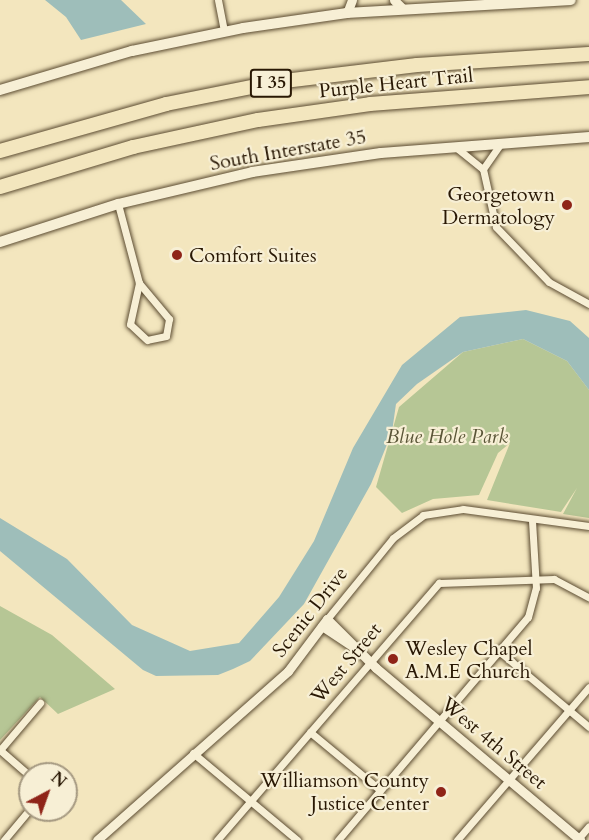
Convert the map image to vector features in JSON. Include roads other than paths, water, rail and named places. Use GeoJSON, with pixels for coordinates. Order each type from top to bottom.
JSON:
{"type":"FeatureCollection","features":[{"type":"Feature","properties":{"kind":"highway","name":"Purple Heart Trail"},"geometry":{"type":"LineString","coordinates":[[0,151],[226,91],[396,67],[589,54]]}},
{"type":"Feature","properties":{"kind":"highway","name":"Purple Heart Trail"},"geometry":{"type":"LineString","coordinates":[[0,187],[133,147],[258,120],[370,104],[589,87]]}},
{"type":"Feature","properties":{"kind":"main road"},"geometry":{"type":"LineString","coordinates":[[0,90],[224,31],[398,4],[571,0]]}},
{"type":"Feature","properties":{"kind":"main road","name":"South Interstate 35"},"geometry":{"type":"LineString","coordinates":[[0,242],[118,204],[252,172],[453,147],[589,137]]}},
{"type":"Feature","properties":{"kind":"street"},"geometry":{"type":"LineString","coordinates":[[218,0],[224,31]]}},
{"type":"Feature","properties":{"kind":"street"},"geometry":{"type":"LineString","coordinates":[[346,13],[352,0]]}},
{"type":"Feature","properties":{"kind":"street"},"geometry":{"type":"LineString","coordinates":[[483,169],[491,152],[504,143]]}},
{"type":"Feature","properties":{"kind":"street"},"geometry":{"type":"LineString","coordinates":[[453,147],[471,154],[483,169],[496,227],[549,282],[588,305]]}},
{"type":"Feature","properties":{"kind":"street"},"geometry":{"type":"LineString","coordinates":[[118,204],[139,283],[165,312],[166,336],[147,340],[130,324],[139,283]]}},
{"type":"Feature","properties":{"kind":"street","name":"Scenic Drive"},"geometry":{"type":"LineString","coordinates":[[97,840],[288,671],[393,538],[423,515],[463,509],[532,521],[589,526]]}},
{"type":"Feature","properties":{"kind":"street"},"geometry":{"type":"LineString","coordinates":[[338,840],[528,617],[535,578],[532,521]]}},
{"type":"Feature","properties":{"kind":"street","name":"West Street"},"geometry":{"type":"LineString","coordinates":[[217,840],[439,583],[535,578],[564,582],[589,598]]}},
{"type":"Feature","properties":{"kind":"street","name":"West 4th Street"},"geometry":{"type":"LineString","coordinates":[[325,622],[579,840]]}},
{"type":"Feature","properties":{"kind":"street"},"geometry":{"type":"LineString","coordinates":[[499,651],[589,727]]}},
{"type":"Feature","properties":{"kind":"street"},"geometry":{"type":"LineString","coordinates":[[457,840],[589,687]]}},
{"type":"Feature","properties":{"kind":"street"},"geometry":{"type":"LineString","coordinates":[[18,766],[0,750],[40,703]]}},
{"type":"Feature","properties":{"kind":"street"},"geometry":{"type":"LineString","coordinates":[[310,732],[380,790]]}},
{"type":"Feature","properties":{"kind":"street"},"geometry":{"type":"LineString","coordinates":[[193,753],[297,840]]}},
{"type":"Feature","properties":{"kind":"street"},"geometry":{"type":"LineString","coordinates":[[1,840],[18,821]]}},
{"type":"Feature","properties":{"kind":"street"},"geometry":{"type":"LineString","coordinates":[[579,840],[589,826]]}},
{"type":"Feature","properties":{"kind":"water"},"geometry":{"type":"Polygon","coordinates":[[[45,0],[121,0],[146,24],[81,40],[66,17],[45,0]]]}},
{"type":"Feature","properties":{"kind":"water"},"geometry":{"type":"Polygon","coordinates":[[[526,310],[570,321],[589,338],[589,390],[567,361],[523,339],[463,352],[417,384],[396,404],[392,432],[371,484],[304,604],[250,661],[233,669],[218,675],[156,676],[143,670],[0,551],[0,518],[67,559],[132,625],[190,651],[239,643],[279,597],[314,541],[353,448],[402,365],[460,317],[526,310]]]}},
{"type":"Feature","properties":{"kind":"place","name":"Georgetown Dermatology"},"geometry":{"type":"Point","coordinates":[567,205]}},
{"type":"Feature","properties":{"kind":"place","name":"Comfort Suites"},"geometry":{"type":"Point","coordinates":[177,255]}},
{"type":"Feature","properties":{"kind":"place","name":"Wesley Chapel A.M.E Church"},"geometry":{"type":"Point","coordinates":[393,659]}},
{"type":"Feature","properties":{"kind":"place","name":"Williamson County Justice Center"},"geometry":{"type":"Point","coordinates":[441,792]}},
{"type":"Feature","properties":{"kind":"park label","name":"Blue Hole Park"},"geometry":{"type":"Point","coordinates":[447,436]}}]}
